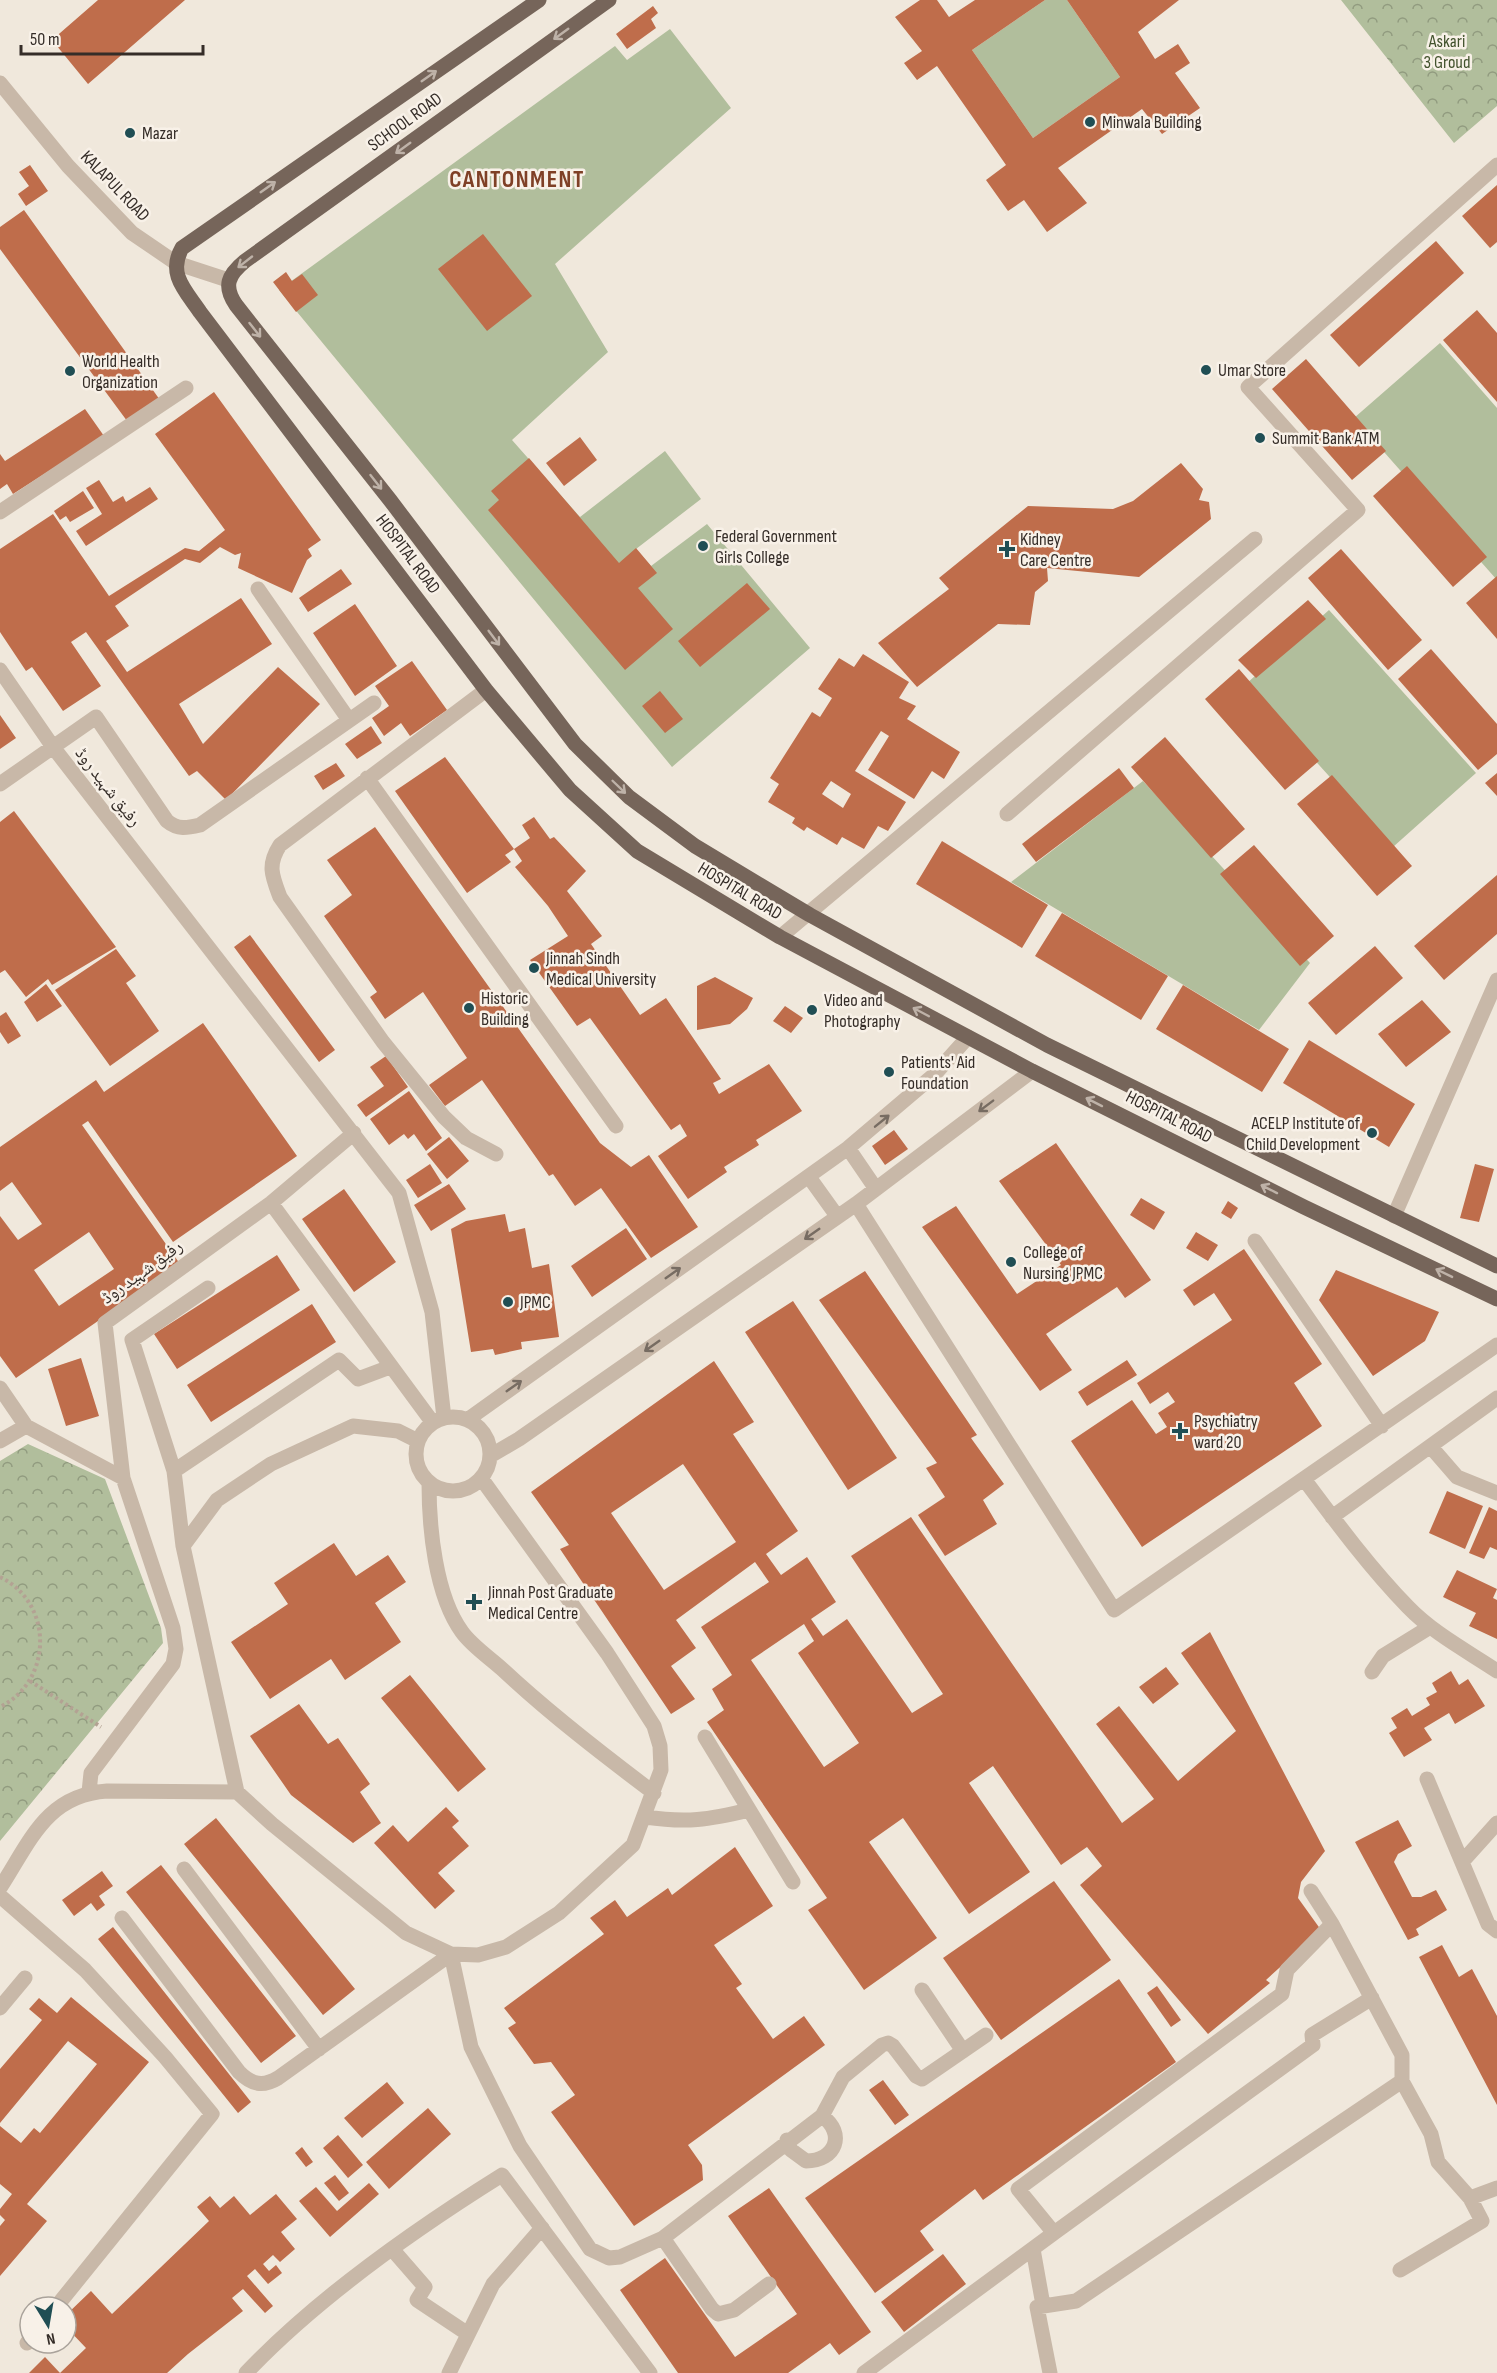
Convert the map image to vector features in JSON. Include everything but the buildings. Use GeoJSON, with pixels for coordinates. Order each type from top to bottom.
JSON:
{"type":"FeatureCollection","features":[{"type":"Feature","properties":{"kind":"main road","name":"SCHOOL ROAD"},"geometry":{"type":"LineString","coordinates":[[176,262],[182,248],[189,242],[539,0]]}},
{"type":"Feature","properties":{"kind":"main road","name":"SCHOOL ROAD"},"geometry":{"type":"LineString","coordinates":[[228,280],[231,273],[245,261],[609,0]]}},
{"type":"Feature","properties":{"kind":"main road","name":"HOSPITAL ROAD"},"geometry":{"type":"LineString","coordinates":[[176,262],[178,279],[200,312],[486,690],[570,790],[637,851],[780,937],[1032,1071],[1304,1207],[1497,1299]]}},
{"type":"Feature","properties":{"kind":"main road","name":"HOSPITAL ROAD"},"geometry":{"type":"LineString","coordinates":[[228,280],[228,292],[236,305],[390,500],[575,744],[629,798],[695,846],[810,915],[1047,1045],[1497,1266]]}},
{"type":"Feature","properties":{"kind":"street","name":"KALAPUL ROAD"},"geometry":{"type":"LineString","coordinates":[[0,83],[68,166],[116,217],[153,250],[176,262],[228,280]]}},
{"type":"Feature","properties":{"kind":"street"},"geometry":{"type":"LineString","coordinates":[[1007,814],[1359,510],[1248,387],[1497,165]]}},
{"type":"Feature","properties":{"kind":"street"},"geometry":{"type":"LineString","coordinates":[[0,512],[186,388]]}},
{"type":"Feature","properties":{"kind":"street"},"geometry":{"type":"LineString","coordinates":[[780,937],[810,915],[1255,539]]}},
{"type":"Feature","properties":{"kind":"street"},"geometry":{"type":"LineString","coordinates":[[258,589],[349,720]]}},
{"type":"Feature","properties":{"kind":"street","name":"رفیق شہید روڈ"},"geometry":{"type":"LineString","coordinates":[[0,670],[53,747],[399,1193],[432,1311],[438,1421]]}},
{"type":"Feature","properties":{"kind":"street"},"geometry":{"type":"LineString","coordinates":[[486,690],[280,844],[272,858],[276,887],[280,897],[383,1042],[444,1117],[466,1138],[496,1154]]}},
{"type":"Feature","properties":{"kind":"street"},"geometry":{"type":"LineString","coordinates":[[53,747],[96,717],[167,821],[181,829],[200,825],[374,703]]}},
{"type":"Feature","properties":{"kind":"street","name":"رفیق شہید روڈ"},"geometry":{"type":"LineString","coordinates":[[0,784],[53,747]]}},
{"type":"Feature","properties":{"kind":"street"},"geometry":{"type":"LineString","coordinates":[[367,778],[616,1126]]}},
{"type":"Feature","properties":{"kind":"street"},"geometry":{"type":"LineString","coordinates":[[1394,1216],[1497,980]]}},
{"type":"Feature","properties":{"kind":"street"},"geometry":{"type":"LineString","coordinates":[[654,1793],[588,1744],[462,1632],[445,1597],[434,1550],[429,1515],[429,1483],[417,1463],[418,1440],[438,1421],[467,1420],[809,1177],[848,1148],[934,1075],[968,1036]]}},
{"type":"Feature","properties":{"kind":"street"},"geometry":{"type":"LineString","coordinates":[[429,1483],[450,1491],[462,1490],[481,1478],[490,1456],[519,1439],[856,1204],[1032,1071]]}},
{"type":"Feature","properties":{"kind":"street","name":"رفیق شہید روڈ"},"geometry":{"type":"LineString","coordinates":[[123,1478],[105,1323],[271,1203],[354,1133]]}},
{"type":"Feature","properties":{"kind":"street"},"geometry":{"type":"LineString","coordinates":[[848,1148],[876,1189]]}},
{"type":"Feature","properties":{"kind":"street"},"geometry":{"type":"LineString","coordinates":[[809,1177],[837,1216]]}},
{"type":"Feature","properties":{"kind":"street"},"geometry":{"type":"LineString","coordinates":[[271,1203],[390,1367],[438,1421]]}},
{"type":"Feature","properties":{"kind":"street"},"geometry":{"type":"LineString","coordinates":[[856,1204],[1114,1610],[1497,1345]]}},
{"type":"Feature","properties":{"kind":"street"},"geometry":{"type":"LineString","coordinates":[[1255,1241],[1382,1426]]}},
{"type":"Feature","properties":{"kind":"street"},"geometry":{"type":"LineString","coordinates":[[208,1288],[132,1340],[174,1471],[183,1546],[237,1792],[272,1824],[406,1933],[450,1954],[478,1955],[506,1947],[559,1913],[633,1845],[661,1770],[660,1746],[654,1726],[607,1653],[481,1478]]}},
{"type":"Feature","properties":{"kind":"street"},"geometry":{"type":"LineString","coordinates":[[174,1471],[339,1360],[358,1379],[390,1367]]}},
{"type":"Feature","properties":{"kind":"street"},"geometry":{"type":"LineString","coordinates":[[0,1388],[26,1426],[123,1478],[173,1628],[176,1649],[173,1664],[91,1773],[89,1792]]}},
{"type":"Feature","properties":{"kind":"street"},"geometry":{"type":"LineString","coordinates":[[1332,1517],[1497,1398]]}},
{"type":"Feature","properties":{"kind":"street"},"geometry":{"type":"LineString","coordinates":[[467,1420],[484,1435],[490,1456]]}},
{"type":"Feature","properties":{"kind":"street"},"geometry":{"type":"LineString","coordinates":[[0,1441],[26,1426]]}},
{"type":"Feature","properties":{"kind":"street"},"geometry":{"type":"LineString","coordinates":[[183,1546],[217,1500],[271,1464],[353,1426],[398,1431],[418,1440]]}},
{"type":"Feature","properties":{"kind":"street"},"geometry":{"type":"LineString","coordinates":[[1431,1447],[1451,1472],[1495,1488]]}},
{"type":"Feature","properties":{"kind":"street"},"geometry":{"type":"LineString","coordinates":[[1304,1479],[1332,1517],[1408,1607],[1430,1627],[1497,1671]]}},
{"type":"Feature","properties":{"kind":"street"},"geometry":{"type":"LineString","coordinates":[[1372,1672],[1383,1656],[1430,1627]]}},
{"type":"Feature","properties":{"kind":"street"},"geometry":{"type":"LineString","coordinates":[[705,1737],[793,1882]]}},
{"type":"Feature","properties":{"kind":"street"},"geometry":{"type":"LineString","coordinates":[[1427,1779],[1488,1924],[1497,1931]]}},
{"type":"Feature","properties":{"kind":"street"},"geometry":{"type":"LineString","coordinates":[[0,1888],[47,1816],[68,1799],[89,1792],[237,1792]]}},
{"type":"Feature","properties":{"kind":"street"},"geometry":{"type":"LineString","coordinates":[[645,1816],[681,1822],[712,1819],[749,1810]]}},
{"type":"Feature","properties":{"kind":"street"},"geometry":{"type":"LineString","coordinates":[[1462,1862],[1497,1823]]}},
{"type":"Feature","properties":{"kind":"street"},"geometry":{"type":"LineString","coordinates":[[184,1869],[319,2049]]}},
{"type":"Feature","properties":{"kind":"street"},"geometry":{"type":"LineString","coordinates":[[1311,1891],[1332,1924],[1402,2055],[1402,2081],[1431,2134],[1438,2162],[1470,2198],[1482,2222],[1400,2270]]}},
{"type":"Feature","properties":{"kind":"street"},"geometry":{"type":"LineString","coordinates":[[0,1896],[85,1970],[165,2057],[212,2114],[66,2295]]}},
{"type":"Feature","properties":{"kind":"street"},"geometry":{"type":"LineString","coordinates":[[122,1918],[248,2080],[257,2084],[269,2083],[450,1954]]}},
{"type":"Feature","properties":{"kind":"street"},"geometry":{"type":"LineString","coordinates":[[1054,2233],[1018,2189],[1282,1994],[1287,1970],[1332,1924]]}},
{"type":"Feature","properties":{"kind":"street"},"geometry":{"type":"LineString","coordinates":[[450,1954],[471,2047],[520,2146],[590,2249],[609,2258],[620,2257],[663,2238],[787,2140],[822,2116],[843,2077],[882,2045],[888,2043],[893,2046],[916,2076],[922,2079],[986,2035]]}},
{"type":"Feature","properties":{"kind":"street"},"geometry":{"type":"LineString","coordinates":[[0,2008],[24,1978]]}},
{"type":"Feature","properties":{"kind":"street"},"geometry":{"type":"LineString","coordinates":[[922,1990],[963,2051]]}},
{"type":"Feature","properties":{"kind":"street"},"geometry":{"type":"LineString","coordinates":[[864,2373],[1313,2045],[1312,2036],[1372,1998]]}},
{"type":"Feature","properties":{"kind":"street"},"geometry":{"type":"LineString","coordinates":[[1050,2373],[1037,2307],[1076,2301],[1402,2081]]}},
{"type":"Feature","properties":{"kind":"street"},"geometry":{"type":"LineString","coordinates":[[787,2140],[790,2150],[797,2157],[816,2161],[825,2157],[832,2150],[834,2130],[830,2121],[822,2116]]}},
{"type":"Feature","properties":{"kind":"street"},"geometry":{"type":"LineString","coordinates":[[246,2373],[309,2315],[392,2249],[501,2175],[650,2373]]}},
{"type":"Feature","properties":{"kind":"street"},"geometry":{"type":"LineString","coordinates":[[1470,2198],[1497,2188]]}},
{"type":"Feature","properties":{"kind":"street"},"geometry":{"type":"LineString","coordinates":[[449,2373],[493,2284],[542,2228]]}},
{"type":"Feature","properties":{"kind":"street"},"geometry":{"type":"LineString","coordinates":[[663,2238],[712,2309],[718,2314],[734,2310],[769,2284]]}},
{"type":"Feature","properties":{"kind":"street"},"geometry":{"type":"LineString","coordinates":[[392,2249],[425,2287],[417,2300],[468,2334]]}},
{"type":"Feature","properties":{"kind":"street"},"geometry":{"type":"LineString","coordinates":[[1033,2249],[1043,2305]]}},
{"type":"Feature","properties":{"kind":"path"},"geometry":{"type":"LineString","coordinates":[[0,1577],[20,1591],[37,1618],[41,1650],[30,1681],[20,1693],[0,1707]]}},
{"type":"Feature","properties":{"kind":"path"},"geometry":{"type":"LineString","coordinates":[[30,1681],[117,1737]]}},
{"type":"Feature","properties":{"kind":"green space"},"geometry":{"type":"Polygon","coordinates":[[[1045,0],[1067,0],[1120,77],[1033,138],[972,50],[1045,0]]]}},
{"type":"Feature","properties":{"kind":"green space","name":"Askari 3 Groud"},"geometry":{"type":"Polygon","coordinates":[[[1341,0],[1497,0],[1497,106],[1454,143],[1341,0]]]}},
{"type":"Feature","properties":{"kind":"green space"},"geometry":{"type":"Polygon","coordinates":[[[670,29],[731,108],[555,264],[608,352],[512,440],[580,517],[665,451],[701,499],[636,549],[651,566],[707,524],[810,648],[672,767],[279,290],[615,46],[627,60],[670,29]]]}},
{"type":"Feature","properties":{"kind":"green space"},"geometry":{"type":"Polygon","coordinates":[[[1440,343],[1497,408],[1497,580],[1354,418],[1440,343]]]}},
{"type":"Feature","properties":{"kind":"green space"},"geometry":{"type":"Polygon","coordinates":[[[1329,610],[1476,773],[1393,847],[1246,684],[1329,610]]]}},
{"type":"Feature","properties":{"kind":"green space"},"geometry":{"type":"Polygon","coordinates":[[[1143,781],[1310,963],[1259,1030],[1011,882],[1143,781]]]}},
{"type":"Feature","properties":{"kind":"green space"},"geometry":{"type":"Polygon","coordinates":[[[28,1444],[105,1479],[161,1628],[163,1643],[0,1841],[0,1461],[28,1444]]]}},
{"type":"Feature","properties":{"kind":"place","name":"Minwala Building"},"geometry":{"type":"Point","coordinates":[1090,122]}},
{"type":"Feature","properties":{"kind":"place","name":"Mazar"},"geometry":{"type":"Point","coordinates":[130,133]}},
{"type":"Feature","properties":{"kind":"place","name":"Umar Store"},"geometry":{"type":"Point","coordinates":[1206,370]}},
{"type":"Feature","properties":{"kind":"place","name":"World Health Organization"},"geometry":{"type":"Point","coordinates":[70,371]}},
{"type":"Feature","properties":{"kind":"place","name":"Summit Bank ATM"},"geometry":{"type":"Point","coordinates":[1260,438]}},
{"type":"Feature","properties":{"kind":"place","name":"Federal Government Girls College"},"geometry":{"type":"Point","coordinates":[703,546]}},
{"type":"Feature","properties":{"kind":"place","name":"Kidney Care Centre"},"geometry":{"type":"Point","coordinates":[1007,549]}},
{"type":"Feature","properties":{"kind":"place","name":"Jinnah Sindh Medical University"},"geometry":{"type":"Point","coordinates":[534,968]}},
{"type":"Feature","properties":{"kind":"place","name":"Historic Building"},"geometry":{"type":"Point","coordinates":[469,1008]}},
{"type":"Feature","properties":{"kind":"place","name":"Video and Photography"},"geometry":{"type":"Point","coordinates":[812,1010]}},
{"type":"Feature","properties":{"kind":"place","name":"Patients' Aid Foundation"},"geometry":{"type":"Point","coordinates":[889,1072]}},
{"type":"Feature","properties":{"kind":"place","name":"ACELP Institute of Child Development"},"geometry":{"type":"Point","coordinates":[1372,1133]}},
{"type":"Feature","properties":{"kind":"place","name":"College of Nursing JPMC"},"geometry":{"type":"Point","coordinates":[1011,1262]}},
{"type":"Feature","properties":{"kind":"place","name":"JPMC"},"geometry":{"type":"Point","coordinates":[508,1302]}},
{"type":"Feature","properties":{"kind":"place","name":"Psychiatry ward 20"},"geometry":{"type":"Point","coordinates":[1180,1431]}},
{"type":"Feature","properties":{"kind":"place","name":"Jinnah Post Graduate Medical Centre"},"geometry":{"type":"Point","coordinates":[474,1602]}},
{"type":"Feature","properties":{"kind":"district","name":"CANTONMENT"},"geometry":{"type":"Point","coordinates":[517,179]}}]}
